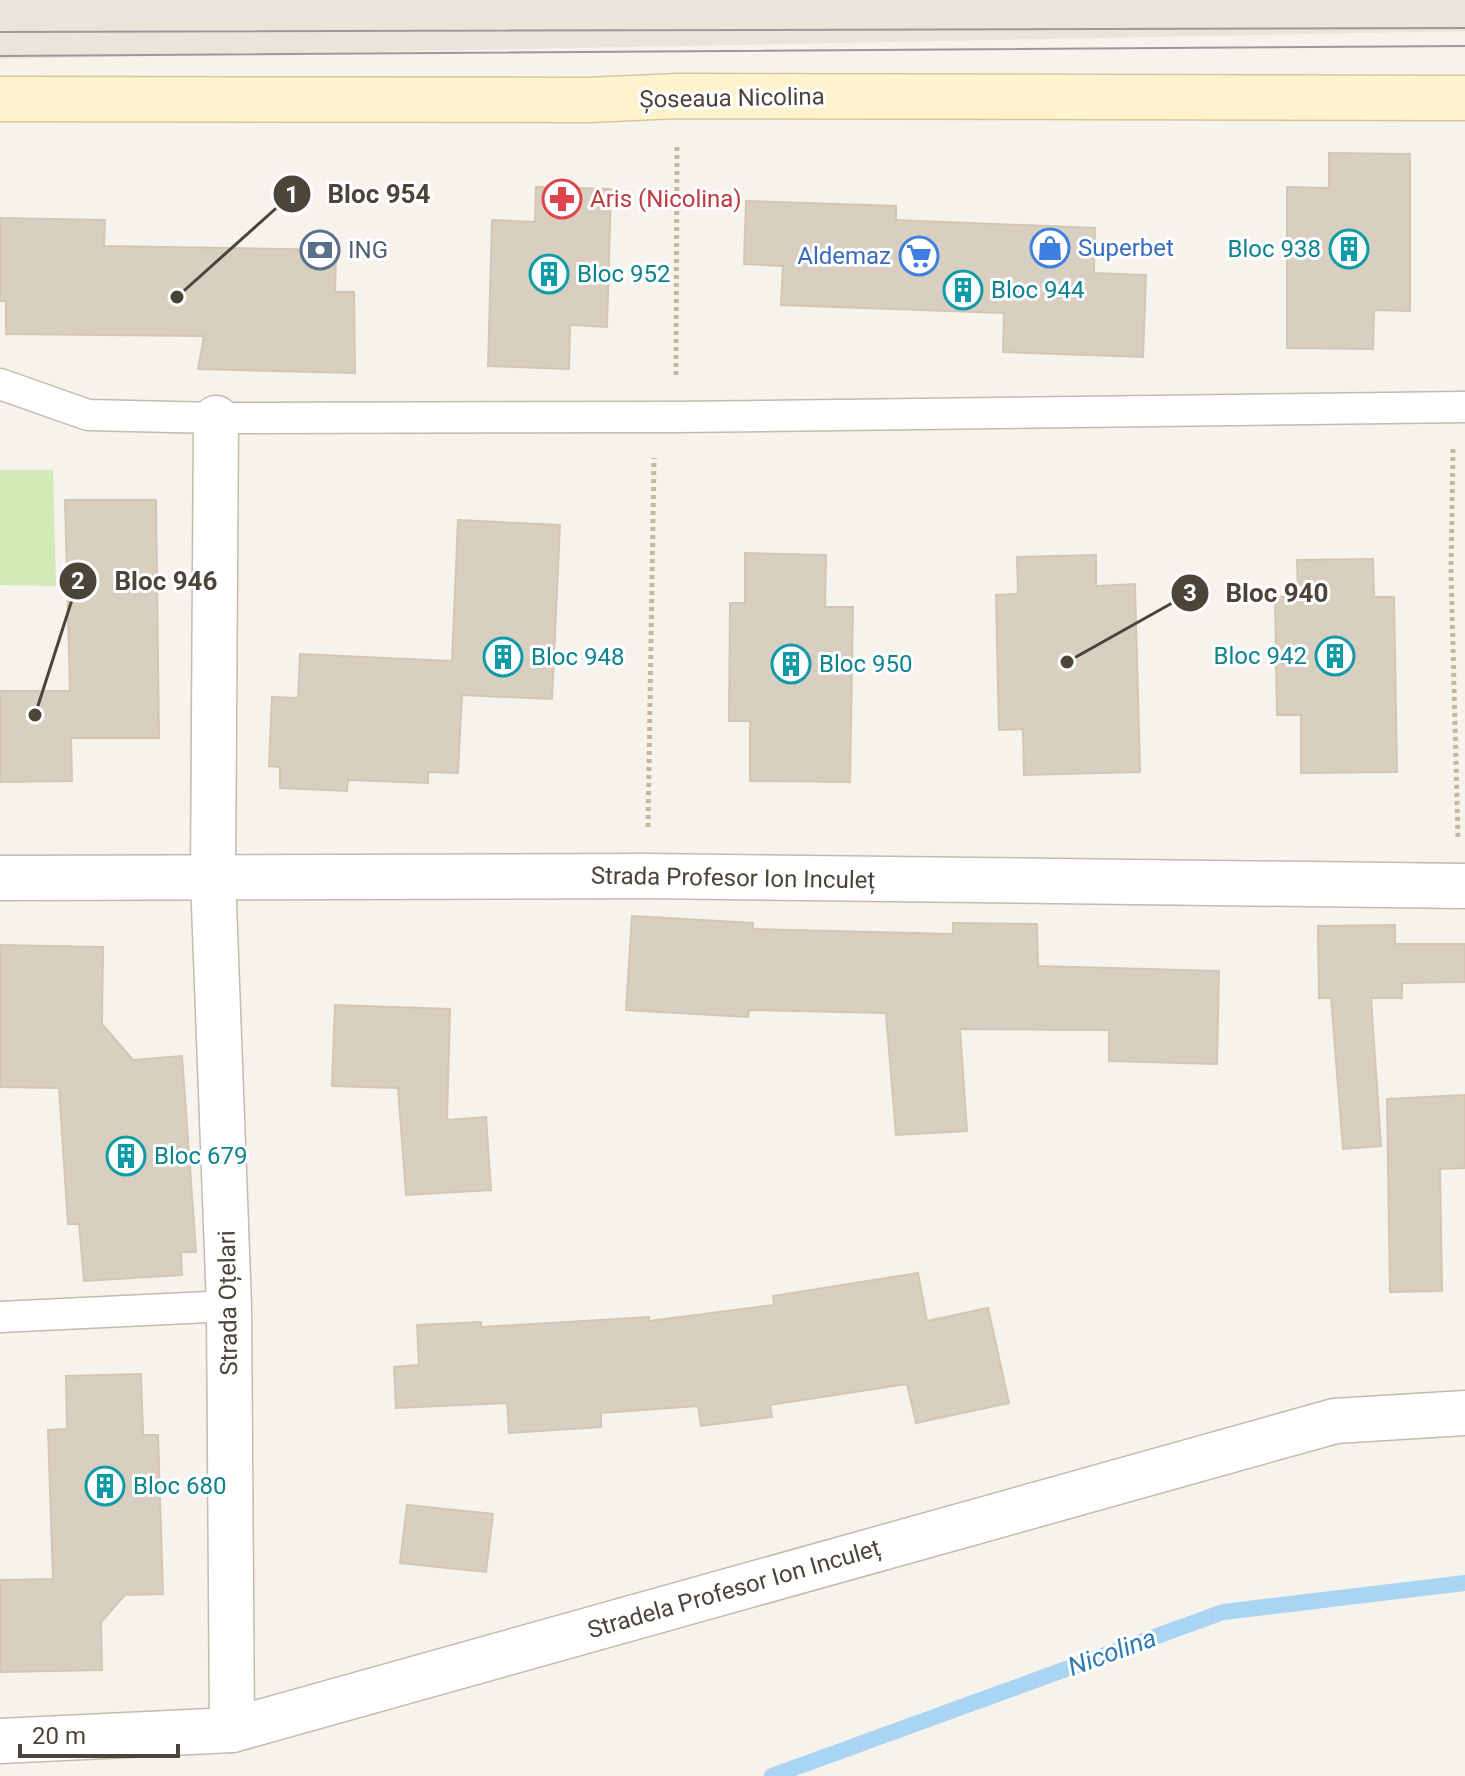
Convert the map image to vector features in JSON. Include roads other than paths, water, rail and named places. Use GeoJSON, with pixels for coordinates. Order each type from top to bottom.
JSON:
{"type":"FeatureCollection","features":[{"type":"Feature","properties":{"kind":"main road","name":"Șoseaua Nicolina"},"geometry":{"type":"LineString","coordinates":[[0,99],[588,100],[677,96],[1465,98]]}},
{"type":"Feature","properties":{"kind":"street","name":"Strada Oțelari"},"geometry":{"type":"LineString","coordinates":[[216,418],[213,877],[229,1306],[232,1730]]}},
{"type":"Feature","properties":{"kind":"street","name":"Strada Profesor Ion Inculeț"},"geometry":{"type":"LineString","coordinates":[[0,878],[647,876],[1462,886]]}},
{"type":"Feature","properties":{"kind":"street","name":"Stradela Profesor Ion Inculeț"},"geometry":{"type":"LineString","coordinates":[[0,1741],[232,1730],[1335,1421],[1465,1413]]}},
{"type":"Feature","properties":{"kind":"lane"},"geometry":{"type":"LineString","coordinates":[[0,384],[88,415],[216,418],[676,417],[1465,407]]}},
{"type":"Feature","properties":{"kind":"lane"},"geometry":{"type":"LineString","coordinates":[[0,1317],[229,1306]]}},
{"type":"Feature","properties":{"kind":"waterway","name":"Nicolina"},"geometry":{"type":"LineString","coordinates":[[772,1776],[1223,1612],[1465,1583]]}},
{"type":"Feature","properties":{"kind":"tram line"},"geometry":{"type":"LineString","coordinates":[[0,32],[1465,28]]}},
{"type":"Feature","properties":{"kind":"tram line"},"geometry":{"type":"LineString","coordinates":[[0,56],[1465,46]]}},
{"type":"Feature","properties":{"kind":"place","name":"Aris (Nicolina)"},"geometry":{"type":"Point","coordinates":[562,199]}},
{"type":"Feature","properties":{"kind":"place","name":"Superbet"},"geometry":{"type":"Point","coordinates":[1050,248]}},
{"type":"Feature","properties":{"kind":"place","name":"Bloc 938"},"geometry":{"type":"Point","coordinates":[1349,249]}},
{"type":"Feature","properties":{"kind":"place","name":"ING"},"geometry":{"type":"Point","coordinates":[320,250]}},
{"type":"Feature","properties":{"kind":"place","name":"Aldemaz"},"geometry":{"type":"Point","coordinates":[919,256]}},
{"type":"Feature","properties":{"kind":"place","name":"Bloc 952"},"geometry":{"type":"Point","coordinates":[549,274]}},
{"type":"Feature","properties":{"kind":"place","name":"Bloc 944"},"geometry":{"type":"Point","coordinates":[963,290]}},
{"type":"Feature","properties":{"kind":"place","name":"Bloc 954"},"geometry":{"type":"Point","coordinates":[177,297]}},
{"type":"Feature","properties":{"kind":"place","name":"Bloc 942"},"geometry":{"type":"Point","coordinates":[1335,656]}},
{"type":"Feature","properties":{"kind":"place","name":"Bloc 948"},"geometry":{"type":"Point","coordinates":[503,657]}},
{"type":"Feature","properties":{"kind":"place","name":"Bloc 940"},"geometry":{"type":"Point","coordinates":[1067,662]}},
{"type":"Feature","properties":{"kind":"place","name":"Bloc 950"},"geometry":{"type":"Point","coordinates":[791,664]}},
{"type":"Feature","properties":{"kind":"place","name":"Bloc 946"},"geometry":{"type":"Point","coordinates":[35,715]}},
{"type":"Feature","properties":{"kind":"place","name":"Bloc 679"},"geometry":{"type":"Point","coordinates":[126,1156]}},
{"type":"Feature","properties":{"kind":"place","name":"Bloc 680"},"geometry":{"type":"Point","coordinates":[105,1486]}}]}
